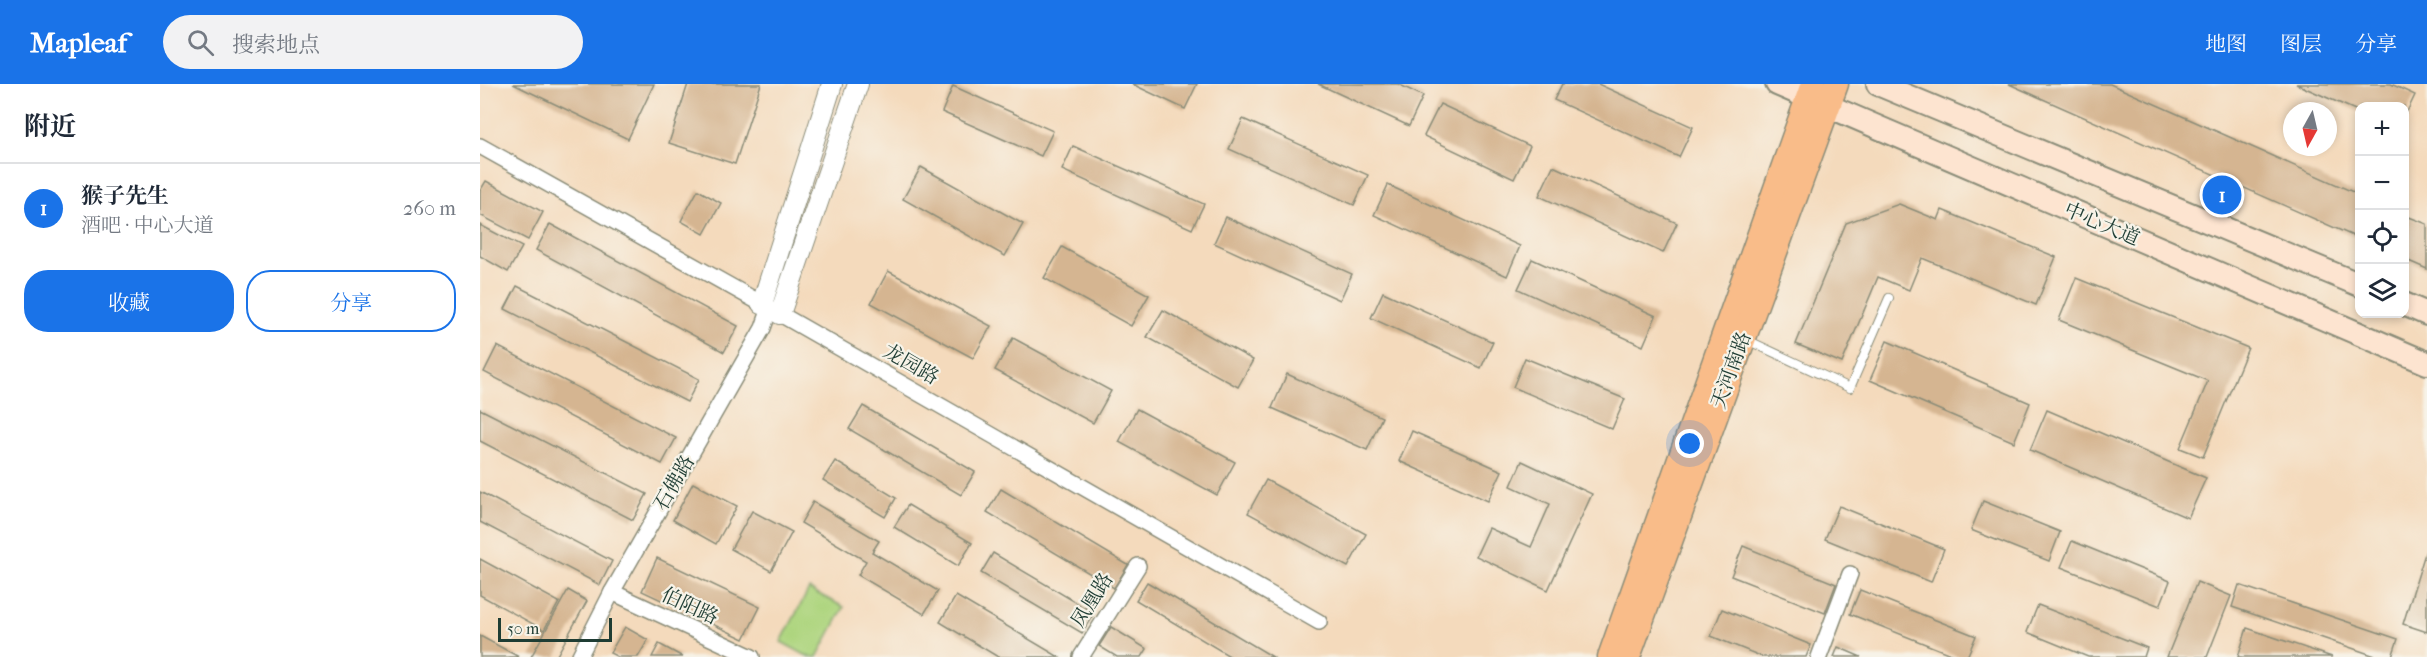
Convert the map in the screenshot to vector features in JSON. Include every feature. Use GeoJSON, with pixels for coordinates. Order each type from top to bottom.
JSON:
{"type":"FeatureCollection","features":[{"type":"Feature","properties":{"kind":"main road","name":"中心大道"},"geometry":{"type":"LineString","coordinates":[[1777,84],[1816,97],[2427,363]]}},
{"type":"Feature","properties":{"kind":"main road","name":"天河南路"},"geometry":{"type":"LineString","coordinates":[[1610,657],[1816,97],[1836,84]]}},
{"type":"Feature","properties":{"kind":"main road"},"geometry":{"type":"LineString","coordinates":[[1878,84],[2355,283]]}},
{"type":"Feature","properties":{"kind":"main road","name":"天河南路"},"geometry":{"type":"LineString","coordinates":[[1628,657],[1743,338],[1816,97]]}},
{"type":"Feature","properties":{"kind":"main road"},"geometry":{"type":"LineString","coordinates":[[2409,306],[2427,314]]}},
{"type":"Feature","properties":{"kind":"street","name":"石佛路"},"geometry":{"type":"LineString","coordinates":[[770,309],[832,84]]}},
{"type":"Feature","properties":{"kind":"street","name":"石佛路"},"geometry":{"type":"LineString","coordinates":[[579,657],[612,592],[763,328],[858,84]]}},
{"type":"Feature","properties":{"kind":"street","name":"龙园路"},"geometry":{"type":"LineString","coordinates":[[480,146],[1319,622]]}},
{"type":"Feature","properties":{"kind":"street","name":"凤凰路"},"geometry":{"type":"LineString","coordinates":[[1081,657],[1138,566]]}},
{"type":"Feature","properties":{"kind":"street"},"geometry":{"type":"LineString","coordinates":[[1819,657],[1850,574]]}},
{"type":"Feature","properties":{"kind":"street","name":"伯阳路"},"geometry":{"type":"LineString","coordinates":[[612,592],[752,657]]}},
{"type":"Feature","properties":{"kind":"lane"},"geometry":{"type":"LineString","coordinates":[[1743,338],[1850,388],[1889,298]]}},
{"type":"Feature","properties":{"kind":"green space"},"geometry":{"type":"Polygon","coordinates":[[[809,589],[844,607],[817,657],[809,657],[781,642],[809,589]]]}},
{"type":"Feature","properties":{"kind":"building"},"geometry":{"type":"Polygon","coordinates":[[[513,84],[654,84],[628,139],[513,84]]]}},
{"type":"Feature","properties":{"kind":"building"},"geometry":{"type":"Polygon","coordinates":[[[688,84],[761,84],[735,164],[669,143],[688,84]]]}},
{"type":"Feature","properties":{"kind":"building"},"geometry":{"type":"Polygon","coordinates":[[[1132,84],[1197,84],[1185,109],[1132,84]]]}},
{"type":"Feature","properties":{"kind":"building"},"geometry":{"type":"Polygon","coordinates":[[[1318,84],[1398,84],[1423,96],[1409,126],[1318,84]]]}},
{"type":"Feature","properties":{"kind":"building"},"geometry":{"type":"Polygon","coordinates":[[[1562,84],[1598,84],[1693,127],[1679,157],[1554,100],[1562,84]]]}},
{"type":"Feature","properties":{"kind":"building"},"geometry":{"type":"Polygon","coordinates":[[[2009,84],[2110,84],[2355,193],[2355,237],[2009,84]]]}},
{"type":"Feature","properties":{"kind":"building"},"geometry":{"type":"Polygon","coordinates":[[[2296,84],[2391,84],[2415,95],[2409,108],[2409,102],[2355,102],[2355,110],[2296,84]]]}},
{"type":"Feature","properties":{"kind":"building"},"geometry":{"type":"Polygon","coordinates":[[[953,86],[1053,131],[1041,156],[942,112],[953,86]]]}},
{"type":"Feature","properties":{"kind":"building"},"geometry":{"type":"Polygon","coordinates":[[[1440,104],[1530,146],[1514,179],[1424,136],[1440,104]]]}},
{"type":"Feature","properties":{"kind":"building"},"geometry":{"type":"Polygon","coordinates":[[[1243,119],[1368,175],[1354,205],[1229,149],[1243,119]]]}},
{"type":"Feature","properties":{"kind":"building"},"geometry":{"type":"Polygon","coordinates":[[[1073,146],[1204,204],[1192,229],[1062,170],[1073,146]]]}},
{"type":"Feature","properties":{"kind":"building"},"geometry":{"type":"Polygon","coordinates":[[[1553,166],[1677,223],[1663,253],[1539,196],[1553,166]]]}},
{"type":"Feature","properties":{"kind":"building"},"geometry":{"type":"Polygon","coordinates":[[[921,167],[1023,224],[1005,256],[903,199],[921,167]]]}},
{"type":"Feature","properties":{"kind":"building"},"geometry":{"type":"Polygon","coordinates":[[[486,181],[543,212],[528,240],[480,215],[480,191],[486,181]]]}},
{"type":"Feature","properties":{"kind":"building"},"geometry":{"type":"Polygon","coordinates":[[[1388,185],[1520,246],[1507,276],[1374,215],[1388,185]]]}},
{"type":"Feature","properties":{"kind":"building"},"geometry":{"type":"Polygon","coordinates":[[[698,190],[721,203],[704,234],[681,221],[698,190]]]}},
{"type":"Feature","properties":{"kind":"building"},"geometry":{"type":"Polygon","coordinates":[[[1899,204],[1938,220],[1942,210],[2056,257],[2036,305],[1922,258],[1909,290],[1878,277],[1842,363],[1796,344],[1846,223],[1899,204]]]}},
{"type":"Feature","properties":{"kind":"building"},"geometry":{"type":"Polygon","coordinates":[[[1226,217],[1352,274],[1340,300],[1214,243],[1226,217]]]}},
{"type":"Feature","properties":{"kind":"building"},"geometry":{"type":"Polygon","coordinates":[[[2409,217],[2427,224],[2427,269],[2409,261],[2409,217]]]}},
{"type":"Feature","properties":{"kind":"building"},"geometry":{"type":"Polygon","coordinates":[[[550,224],[738,326],[724,352],[536,250],[550,224]]]}},
{"type":"Feature","properties":{"kind":"building"},"geometry":{"type":"Polygon","coordinates":[[[480,225],[522,247],[508,272],[480,256],[480,225]]]}},
{"type":"Feature","properties":{"kind":"building"},"geometry":{"type":"Polygon","coordinates":[[[1062,247],[1149,295],[1131,326],[1044,278],[1062,247]]]}},
{"type":"Feature","properties":{"kind":"building"},"geometry":{"type":"Polygon","coordinates":[[[1532,259],[1656,316],[1643,346],[1518,289],[1532,259]]]}},
{"type":"Feature","properties":{"kind":"building"},"geometry":{"type":"Polygon","coordinates":[[[888,271],[991,326],[973,358],[871,303],[888,271]]]}},
{"type":"Feature","properties":{"kind":"building"},"geometry":{"type":"Polygon","coordinates":[[[2076,278],[2248,348],[2203,457],[2180,448],[2208,381],[2059,320],[2076,278]]]}},
{"type":"Feature","properties":{"kind":"building"},"geometry":{"type":"Polygon","coordinates":[[[517,286],[699,379],[687,402],[505,309],[517,286]]]}},
{"type":"Feature","properties":{"kind":"building"},"geometry":{"type":"Polygon","coordinates":[[[1383,292],[1493,342],[1481,368],[1371,318],[1383,292]]]}},
{"type":"Feature","properties":{"kind":"building"},"geometry":{"type":"Polygon","coordinates":[[[1163,310],[1253,360],[1238,387],[1147,337],[1163,310]]]}},
{"type":"Feature","properties":{"kind":"building"},"geometry":{"type":"Polygon","coordinates":[[[1013,338],[1111,391],[1093,423],[995,370],[1013,338]]]}},
{"type":"Feature","properties":{"kind":"building"},"geometry":{"type":"Polygon","coordinates":[[[1887,341],[2030,403],[2014,442],[1870,380],[1887,341]]]}},
{"type":"Feature","properties":{"kind":"building"},"geometry":{"type":"Polygon","coordinates":[[[497,346],[676,438],[662,464],[484,372],[497,346]]]}},
{"type":"Feature","properties":{"kind":"building"},"geometry":{"type":"Polygon","coordinates":[[[1525,358],[1625,399],[1612,429],[1513,387],[1525,358]]]}},
{"type":"Feature","properties":{"kind":"building"},"geometry":{"type":"Polygon","coordinates":[[[1287,374],[1382,417],[1367,450],[1272,408],[1287,374]]]}},
{"type":"Feature","properties":{"kind":"building"},"geometry":{"type":"Polygon","coordinates":[[[863,406],[975,472],[961,495],[849,429],[863,406]]]}},
{"type":"Feature","properties":{"kind":"building"},"geometry":{"type":"Polygon","coordinates":[[[480,409],[647,494],[633,520],[480,441],[480,409]]]}},
{"type":"Feature","properties":{"kind":"building"},"geometry":{"type":"Polygon","coordinates":[[[1137,409],[1235,462],[1217,495],[1119,442],[1137,409]]]}},
{"type":"Feature","properties":{"kind":"building"},"geometry":{"type":"Polygon","coordinates":[[[2047,410],[2206,478],[2188,518],[2030,450],[2047,410]]]}},
{"type":"Feature","properties":{"kind":"building"},"geometry":{"type":"Polygon","coordinates":[[[1412,431],[1502,471],[1488,501],[1399,461],[1412,431]]]}},
{"type":"Feature","properties":{"kind":"building"},"geometry":{"type":"Polygon","coordinates":[[[835,461],[896,498],[885,517],[823,480],[835,461]]]}},
{"type":"Feature","properties":{"kind":"building"},"geometry":{"type":"Polygon","coordinates":[[[1522,461],[1592,494],[1548,590],[1476,556],[1489,528],[1531,547],[1550,504],[1511,486],[1522,461]]]}},
{"type":"Feature","properties":{"kind":"building"},"geometry":{"type":"Polygon","coordinates":[[[1266,480],[1366,534],[1348,567],[1248,513],[1266,480]]]}},
{"type":"Feature","properties":{"kind":"building"},"geometry":{"type":"Polygon","coordinates":[[[693,483],[737,506],[716,544],[673,520],[693,483]]]}},
{"type":"Feature","properties":{"kind":"building"},"geometry":{"type":"Polygon","coordinates":[[[1001,489],[1128,565],[1114,588],[987,512],[1001,489]]]}},
{"type":"Feature","properties":{"kind":"building"},"geometry":{"type":"Polygon","coordinates":[[[480,492],[612,561],[600,585],[480,522],[480,492]]]}},
{"type":"Feature","properties":{"kind":"building"},"geometry":{"type":"Polygon","coordinates":[[[1983,501],[2060,532],[2049,561],[1971,530],[1983,501]]]}},
{"type":"Feature","properties":{"kind":"building"},"geometry":{"type":"Polygon","coordinates":[[[813,502],[879,541],[872,552],[938,591],[924,614],[858,575],[866,561],[801,523],[813,502]]]}},
{"type":"Feature","properties":{"kind":"building"},"geometry":{"type":"Polygon","coordinates":[[[908,505],[972,543],[958,566],[894,527],[908,505]]]}},
{"type":"Feature","properties":{"kind":"building"},"geometry":{"type":"Polygon","coordinates":[[[1839,506],[1944,549],[1931,582],[1825,539],[1839,506]]]}},
{"type":"Feature","properties":{"kind":"building"},"geometry":{"type":"Polygon","coordinates":[[[752,511],[792,532],[771,571],[731,549],[752,511]]]}},
{"type":"Feature","properties":{"kind":"building"},"geometry":{"type":"Polygon","coordinates":[[[2072,541],[2170,581],[2160,606],[2061,567],[2072,541]]]}},
{"type":"Feature","properties":{"kind":"building"},"geometry":{"type":"Polygon","coordinates":[[[1743,546],[1836,584],[1825,613],[1731,576],[1743,546]]]}},
{"type":"Feature","properties":{"kind":"building"},"geometry":{"type":"Polygon","coordinates":[[[2427,550],[2427,632],[2403,624],[2427,550]]]}},
{"type":"Feature","properties":{"kind":"building"},"geometry":{"type":"Polygon","coordinates":[[[993,553],[1094,613],[1082,633],[981,573],[993,553]]]}},
{"type":"Feature","properties":{"kind":"building"},"geometry":{"type":"Polygon","coordinates":[[[657,558],[760,607],[744,639],[642,591],[657,558]]]}},
{"type":"Feature","properties":{"kind":"building"},"geometry":{"type":"Polygon","coordinates":[[[480,559],[559,602],[544,630],[480,595],[480,559]]]}},
{"type":"Feature","properties":{"kind":"building"},"geometry":{"type":"Polygon","coordinates":[[[1147,582],[1273,657],[1231,657],[1136,600],[1147,582]]]}},
{"type":"Feature","properties":{"kind":"building"},"geometry":{"type":"Polygon","coordinates":[[[2197,582],[2231,596],[2207,657],[2167,657],[2197,582]]]}},
{"type":"Feature","properties":{"kind":"building"},"geometry":{"type":"Polygon","coordinates":[[[2239,585],[2398,639],[2392,657],[2378,657],[2232,607],[2239,585]]]}},
{"type":"Feature","properties":{"kind":"building"},"geometry":{"type":"Polygon","coordinates":[[[568,590],[587,601],[556,657],[531,657],[568,590]]]}},
{"type":"Feature","properties":{"kind":"building"},"geometry":{"type":"Polygon","coordinates":[[[1860,590],[1976,636],[1967,657],[1958,657],[1850,614],[1860,590]]]}},
{"type":"Feature","properties":{"kind":"building"},"geometry":{"type":"Polygon","coordinates":[[[956,596],[1059,657],[998,657],[940,622],[956,596]]]}},
{"type":"Feature","properties":{"kind":"building"},"geometry":{"type":"Polygon","coordinates":[[[2038,605],[2147,648],[2144,657],[2088,657],[2027,632],[2038,605]]]}},
{"type":"Feature","properties":{"kind":"building"},"geometry":{"type":"Polygon","coordinates":[[[1722,609],[1811,645],[1806,657],[1763,657],[1711,636],[1722,609]]]}},
{"type":"Feature","properties":{"kind":"building"},"geometry":{"type":"Polygon","coordinates":[[[625,627],[648,640],[638,657],[618,657],[610,653],[625,627]]]}},
{"type":"Feature","properties":{"kind":"building"},"geometry":{"type":"Polygon","coordinates":[[[1111,627],[1147,649],[1142,657],[1117,657],[1099,646],[1111,627]]]}},
{"type":"Feature","properties":{"kind":"building"},"geometry":{"type":"Polygon","coordinates":[[[2247,628],[2332,657],[2238,657],[2247,628]]]}},
{"type":"Feature","properties":{"kind":"building"},"geometry":{"type":"Polygon","coordinates":[[[480,636],[519,657],[480,657],[480,636]]]}},
{"type":"Feature","properties":{"kind":"building"},"geometry":{"type":"Polygon","coordinates":[[[659,644],[683,657],[652,657],[659,644]]]}},
{"type":"Feature","properties":{"kind":"building"},"geometry":{"type":"Polygon","coordinates":[[[1838,647],[1861,657],[1834,657],[1838,647]]]}},
{"type":"Feature","properties":{"kind":"place","name":"猴子先生"},"geometry":{"type":"Point","coordinates":[2222,195]}}]}
